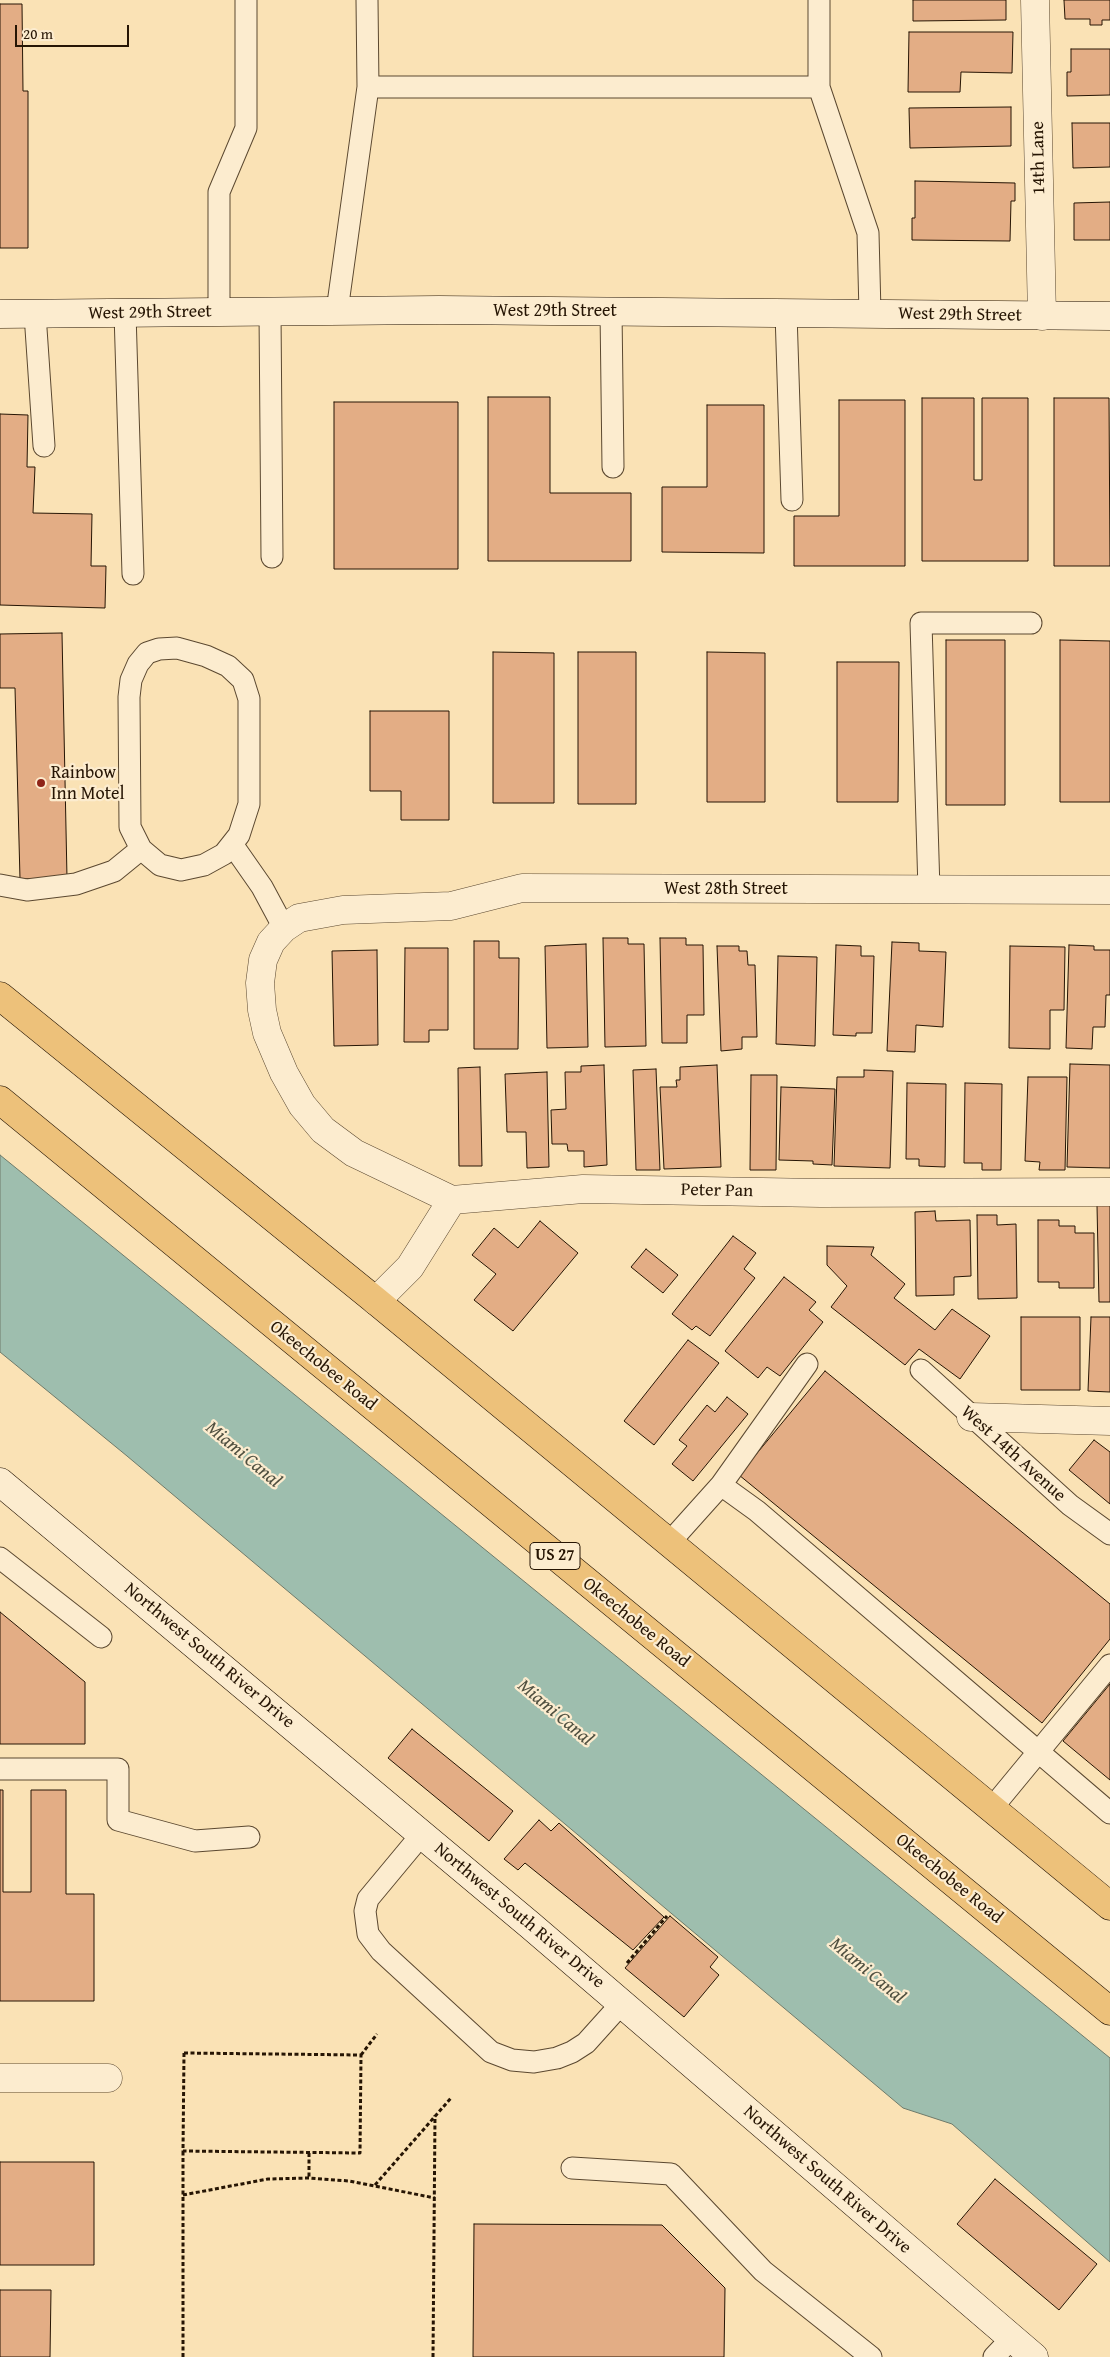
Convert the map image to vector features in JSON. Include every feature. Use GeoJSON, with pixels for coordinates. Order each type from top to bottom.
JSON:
{"type":"FeatureCollection","features":[{"type":"Feature","properties":{"kind":"highway"},"geometry":{"type":"LineString","coordinates":[[0,996],[376,1301],[1110,1906]]}},
{"type":"Feature","properties":{"kind":"highway","name":"Okeechobee Road"},"geometry":{"type":"LineString","coordinates":[[0,1100],[1110,2011]]}},
{"type":"Feature","properties":{"kind":"street","name":"14th Lane"},"geometry":{"type":"LineString","coordinates":[[1035,0],[1042,316]]}},
{"type":"Feature","properties":{"kind":"street","name":"West 29th Street"},"geometry":{"type":"LineString","coordinates":[[0,314],[610,311],[1110,316]]}},
{"type":"Feature","properties":{"kind":"street","name":"West 28th Street"},"geometry":{"type":"LineString","coordinates":[[284,928],[299,918],[344,910],[451,906],[522,888],[1110,890]]}},
{"type":"Feature","properties":{"kind":"street"},"geometry":{"type":"LineString","coordinates":[[284,928],[271,942],[263,960],[260,983],[262,1010],[271,1041],[284,1073],[302,1105],[323,1130],[354,1153],[452,1200],[410,1267],[376,1301]]}},
{"type":"Feature","properties":{"kind":"street","name":"Peter Pan"},"geometry":{"type":"LineString","coordinates":[[452,1200],[583,1189],[821,1193],[1110,1192]]}},
{"type":"Feature","properties":{"kind":"street"},"geometry":{"type":"LineString","coordinates":[[971,1417],[1110,1420]]}},
{"type":"Feature","properties":{"kind":"street","name":"Northwest South River Drive"},"geometry":{"type":"LineString","coordinates":[[0,1482],[622,2003],[1003,2348],[1034,2357]]}},
{"type":"Feature","properties":{"kind":"street"},"geometry":{"type":"LineString","coordinates":[[0,2078],[108,2078]]}},
{"type":"Feature","properties":{"kind":"lane"},"geometry":{"type":"LineString","coordinates":[[218,312],[218,192],[246,128],[246,0]]}},
{"type":"Feature","properties":{"kind":"lane"},"geometry":{"type":"LineString","coordinates":[[337,311],[368,87],[367,0]]}},
{"type":"Feature","properties":{"kind":"lane"},"geometry":{"type":"LineString","coordinates":[[819,0],[819,87],[868,233],[870,314]]}},
{"type":"Feature","properties":{"kind":"lane"},"geometry":{"type":"LineString","coordinates":[[368,87],[819,87]]}},
{"type":"Feature","properties":{"kind":"lane"},"geometry":{"type":"LineString","coordinates":[[610,311],[613,467]]}},
{"type":"Feature","properties":{"kind":"lane"},"geometry":{"type":"LineString","coordinates":[[270,312],[272,557]]}},
{"type":"Feature","properties":{"kind":"lane"},"geometry":{"type":"LineString","coordinates":[[786,313],[792,500]]}},
{"type":"Feature","properties":{"kind":"lane"},"geometry":{"type":"LineString","coordinates":[[35,314],[44,446]]}},
{"type":"Feature","properties":{"kind":"lane"},"geometry":{"type":"LineString","coordinates":[[125,314],[133,574]]}},
{"type":"Feature","properties":{"kind":"lane"},"geometry":{"type":"LineString","coordinates":[[929,890],[921,623],[1031,623]]}},
{"type":"Feature","properties":{"kind":"lane"},"geometry":{"type":"LineString","coordinates":[[159,648],[177,648],[206,656],[228,666],[243,680],[249,699],[249,804],[239,835],[224,854],[204,864],[181,870],[160,865],[141,849],[130,826],[129,697],[131,680],[138,664],[147,653],[159,648]]}},
{"type":"Feature","properties":{"kind":"lane"},"geometry":{"type":"LineString","coordinates":[[232,844],[262,887],[284,928]]}},
{"type":"Feature","properties":{"kind":"lane"},"geometry":{"type":"LineString","coordinates":[[0,885],[26,890],[76,884],[114,872],[141,849]]}},
{"type":"Feature","properties":{"kind":"lane"},"geometry":{"type":"LineString","coordinates":[[669,1543],[721,1485],[807,1364]]}},
{"type":"Feature","properties":{"kind":"lane","name":"West 14th Avenue"},"geometry":{"type":"LineString","coordinates":[[921,1370],[1070,1506],[1110,1534]]}},
{"type":"Feature","properties":{"kind":"lane"},"geometry":{"type":"LineString","coordinates":[[721,1485],[757,1510],[1110,1813]]}},
{"type":"Feature","properties":{"kind":"lane"},"geometry":{"type":"LineString","coordinates":[[0,1558],[101,1637]]}},
{"type":"Feature","properties":{"kind":"lane"},"geometry":{"type":"LineString","coordinates":[[992,1808],[1110,1665]]}},
{"type":"Feature","properties":{"kind":"lane"},"geometry":{"type":"LineString","coordinates":[[0,1769],[118,1769],[118,1820],[195,1840],[249,1837]]}},
{"type":"Feature","properties":{"kind":"lane"},"geometry":{"type":"LineString","coordinates":[[422,1834],[368,1899],[365,1911],[368,1934],[381,1951],[491,2052],[512,2060],[534,2062],[557,2058],[586,2042],[622,2003]]}},
{"type":"Feature","properties":{"kind":"lane"},"geometry":{"type":"LineString","coordinates":[[572,2168],[671,2174],[763,2271],[871,2357]]}},
{"type":"Feature","properties":{"kind":"path"},"geometry":{"type":"LineString","coordinates":[[623,1968],[667,1916]]}},
{"type":"Feature","properties":{"kind":"path"},"geometry":{"type":"LineString","coordinates":[[183,2152],[360,2153],[361,2055],[377,2034]]}},
{"type":"Feature","properties":{"kind":"path"},"geometry":{"type":"LineString","coordinates":[[182,2357],[184,2053],[361,2055]]}},
{"type":"Feature","properties":{"kind":"path"},"geometry":{"type":"LineString","coordinates":[[375,2185],[451,2098]]}},
{"type":"Feature","properties":{"kind":"path"},"geometry":{"type":"LineString","coordinates":[[433,2357],[435,2115]]}},
{"type":"Feature","properties":{"kind":"path"},"geometry":{"type":"LineString","coordinates":[[308,2153],[308,2178]]}},
{"type":"Feature","properties":{"kind":"path"},"geometry":{"type":"LineString","coordinates":[[183,2194],[268,2179],[308,2178],[375,2185],[427,2198],[435,2198]]}},
{"type":"Feature","properties":{"kind":"water","name":"Miami Canal"},"geometry":{"type":"Polygon","coordinates":[[[0,1155],[1110,2058],[1110,2262],[952,2124],[903,2108],[127,1456],[0,1352],[0,1155]]]}},
{"type":"Feature","properties":{"kind":"building"},"geometry":{"type":"Polygon","coordinates":[[[913,0],[1006,0],[1006,20],[913,21],[913,0]]]}},
{"type":"Feature","properties":{"kind":"building"},"geometry":{"type":"Polygon","coordinates":[[[1064,0],[1110,0],[1110,20],[1102,20],[1102,25],[1090,25],[1090,19],[1065,19],[1064,0]]]}},
{"type":"Feature","properties":{"kind":"building"},"geometry":{"type":"Polygon","coordinates":[[[0,4],[22,4],[23,91],[28,91],[28,248],[0,248],[0,4]]]}},
{"type":"Feature","properties":{"kind":"building"},"geometry":{"type":"Polygon","coordinates":[[[909,32],[1013,32],[1012,73],[961,72],[960,92],[908,92],[909,32]]]}},
{"type":"Feature","properties":{"kind":"building"},"geometry":{"type":"Polygon","coordinates":[[[1071,49],[1110,49],[1110,95],[1067,96],[1067,72],[1071,72],[1071,49]]]}},
{"type":"Feature","properties":{"kind":"building"},"geometry":{"type":"Polygon","coordinates":[[[1011,107],[1011,146],[910,148],[909,108],[1011,107]]]}},
{"type":"Feature","properties":{"kind":"building"},"geometry":{"type":"Polygon","coordinates":[[[1072,123],[1110,123],[1110,167],[1073,168],[1072,123]]]}},
{"type":"Feature","properties":{"kind":"building"},"geometry":{"type":"Polygon","coordinates":[[[915,181],[1015,183],[1015,201],[1011,201],[1010,241],[912,240],[912,218],[915,218],[915,181]]]}},
{"type":"Feature","properties":{"kind":"building"},"geometry":{"type":"Polygon","coordinates":[[[1110,202],[1110,240],[1074,240],[1074,203],[1110,202]]]}},
{"type":"Feature","properties":{"kind":"building"},"geometry":{"type":"Polygon","coordinates":[[[488,397],[550,397],[550,493],[631,493],[631,561],[488,561],[488,397]]]}},
{"type":"Feature","properties":{"kind":"building"},"geometry":{"type":"Polygon","coordinates":[[[922,398],[974,398],[974,480],[982,480],[982,398],[1028,398],[1028,561],[922,561],[922,398]]]}},
{"type":"Feature","properties":{"kind":"building"},"geometry":{"type":"Polygon","coordinates":[[[1054,398],[1109,398],[1110,566],[1054,566],[1054,398]]]}},
{"type":"Feature","properties":{"kind":"building"},"geometry":{"type":"Polygon","coordinates":[[[839,400],[905,400],[905,566],[794,566],[794,516],[839,516],[839,400]]]}},
{"type":"Feature","properties":{"kind":"building"},"geometry":{"type":"Polygon","coordinates":[[[334,402],[458,402],[458,569],[334,569],[334,402]]]}},
{"type":"Feature","properties":{"kind":"building"},"geometry":{"type":"Polygon","coordinates":[[[707,405],[764,405],[764,553],[662,552],[662,487],[707,487],[707,405]]]}},
{"type":"Feature","properties":{"kind":"building"},"geometry":{"type":"Polygon","coordinates":[[[0,414],[28,415],[27,467],[35,467],[33,513],[92,514],[91,566],[106,566],[105,608],[0,605],[0,414]]]}},
{"type":"Feature","properties":{"kind":"building","name":"Rainbow Inn Motel"},"geometry":{"type":"Polygon","coordinates":[[[62,633],[67,878],[20,879],[15,688],[0,688],[0,634],[62,633]]]}},
{"type":"Feature","properties":{"kind":"building"},"geometry":{"type":"Polygon","coordinates":[[[946,640],[1005,640],[1005,805],[946,805],[946,640]]]}},
{"type":"Feature","properties":{"kind":"building"},"geometry":{"type":"Polygon","coordinates":[[[1060,640],[1110,641],[1110,802],[1060,802],[1060,640]]]}},
{"type":"Feature","properties":{"kind":"building"},"geometry":{"type":"Polygon","coordinates":[[[493,652],[554,653],[554,803],[493,803],[493,652]]]}},
{"type":"Feature","properties":{"kind":"building"},"geometry":{"type":"Polygon","coordinates":[[[578,652],[636,652],[636,804],[578,804],[578,652]]]}},
{"type":"Feature","properties":{"kind":"building"},"geometry":{"type":"Polygon","coordinates":[[[707,652],[765,653],[765,802],[707,802],[707,652]]]}},
{"type":"Feature","properties":{"kind":"building"},"geometry":{"type":"Polygon","coordinates":[[[837,662],[899,662],[898,802],[837,802],[837,662]]]}},
{"type":"Feature","properties":{"kind":"building"},"geometry":{"type":"Polygon","coordinates":[[[370,711],[449,711],[449,820],[401,820],[401,791],[370,791],[370,711]]]}},
{"type":"Feature","properties":{"kind":"building"},"geometry":{"type":"Polygon","coordinates":[[[603,938],[628,938],[628,944],[644,944],[646,1046],[605,1047],[603,938]]]}},
{"type":"Feature","properties":{"kind":"building"},"geometry":{"type":"Polygon","coordinates":[[[660,938],[686,938],[686,945],[703,945],[704,1015],[687,1015],[687,1043],[662,1043],[660,938]]]}},
{"type":"Feature","properties":{"kind":"building"},"geometry":{"type":"Polygon","coordinates":[[[474,941],[499,941],[499,958],[519,958],[518,1049],[474,1049],[474,941]]]}},
{"type":"Feature","properties":{"kind":"building"},"geometry":{"type":"Polygon","coordinates":[[[892,942],[919,943],[919,951],[946,952],[943,1027],[916,1025],[915,1052],[887,1051],[892,942]]]}},
{"type":"Feature","properties":{"kind":"building"},"geometry":{"type":"Polygon","coordinates":[[[586,944],[588,1047],[547,1048],[545,946],[586,944]]]}},
{"type":"Feature","properties":{"kind":"building"},"geometry":{"type":"Polygon","coordinates":[[[836,945],[861,946],[861,956],[874,956],[872,1033],[856,1033],[856,1036],[833,1035],[836,945]]]}},
{"type":"Feature","properties":{"kind":"building"},"geometry":{"type":"Polygon","coordinates":[[[1069,945],[1094,946],[1094,950],[1110,950],[1110,995],[1106,995],[1105,1027],[1093,1027],[1092,1049],[1066,1048],[1069,945]]]}},
{"type":"Feature","properties":{"kind":"building"},"geometry":{"type":"Polygon","coordinates":[[[717,946],[739,946],[739,951],[747,951],[748,965],[755,965],[757,1037],[742,1037],[742,1049],[721,1051],[717,946]]]}},
{"type":"Feature","properties":{"kind":"building"},"geometry":{"type":"Polygon","coordinates":[[[1010,946],[1065,947],[1064,1010],[1050,1010],[1050,1049],[1009,1048],[1010,946]]]}},
{"type":"Feature","properties":{"kind":"building"},"geometry":{"type":"Polygon","coordinates":[[[405,948],[448,948],[448,1030],[429,1030],[429,1042],[404,1042],[405,948]]]}},
{"type":"Feature","properties":{"kind":"building"},"geometry":{"type":"Polygon","coordinates":[[[377,950],[378,1045],[334,1046],[332,951],[377,950]]]}},
{"type":"Feature","properties":{"kind":"building"},"geometry":{"type":"Polygon","coordinates":[[[778,956],[817,957],[815,1046],[776,1044],[778,956]]]}},
{"type":"Feature","properties":{"kind":"building"},"geometry":{"type":"Polygon","coordinates":[[[1070,1064],[1110,1065],[1110,1168],[1067,1167],[1070,1064]]]}},
{"type":"Feature","properties":{"kind":"building"},"geometry":{"type":"Polygon","coordinates":[[[604,1065],[607,1165],[584,1167],[584,1151],[568,1151],[567,1144],[552,1144],[551,1110],[566,1109],[565,1072],[581,1072],[581,1066],[604,1065]]]}},
{"type":"Feature","properties":{"kind":"building"},"geometry":{"type":"Polygon","coordinates":[[[717,1065],[721,1167],[664,1169],[660,1087],[677,1087],[676,1080],[680,1080],[680,1067],[717,1065]]]}},
{"type":"Feature","properties":{"kind":"building"},"geometry":{"type":"Polygon","coordinates":[[[480,1067],[482,1166],[459,1166],[458,1068],[480,1067]]]}},
{"type":"Feature","properties":{"kind":"building"},"geometry":{"type":"Polygon","coordinates":[[[656,1069],[660,1170],[636,1170],[633,1070],[656,1069]]]}},
{"type":"Feature","properties":{"kind":"building"},"geometry":{"type":"Polygon","coordinates":[[[864,1070],[893,1071],[890,1168],[834,1166],[837,1077],[864,1077],[864,1070]]]}},
{"type":"Feature","properties":{"kind":"building"},"geometry":{"type":"Polygon","coordinates":[[[547,1072],[549,1167],[527,1168],[526,1132],[507,1132],[505,1074],[547,1072]]]}},
{"type":"Feature","properties":{"kind":"building"},"geometry":{"type":"Polygon","coordinates":[[[751,1075],[777,1075],[776,1170],[750,1170],[751,1075]]]}},
{"type":"Feature","properties":{"kind":"building"},"geometry":{"type":"Polygon","coordinates":[[[1028,1077],[1067,1077],[1065,1170],[1039,1170],[1040,1162],[1025,1161],[1028,1077]]]}},
{"type":"Feature","properties":{"kind":"building"},"geometry":{"type":"Polygon","coordinates":[[[907,1083],[946,1084],[945,1167],[919,1166],[919,1159],[906,1159],[907,1083]]]}},
{"type":"Feature","properties":{"kind":"building"},"geometry":{"type":"Polygon","coordinates":[[[965,1083],[1002,1084],[1001,1170],[982,1170],[982,1163],[964,1163],[965,1083]]]}},
{"type":"Feature","properties":{"kind":"building"},"geometry":{"type":"Polygon","coordinates":[[[781,1087],[835,1089],[832,1165],[813,1164],[813,1161],[779,1160],[781,1087]]]}},
{"type":"Feature","properties":{"kind":"building"},"geometry":{"type":"Polygon","coordinates":[[[1097,1205],[1110,1205],[1110,1302],[1099,1302],[1097,1205]]]}},
{"type":"Feature","properties":{"kind":"building"},"geometry":{"type":"Polygon","coordinates":[[[935,1211],[936,1221],[970,1220],[971,1276],[954,1277],[954,1295],[916,1296],[915,1212],[935,1211]]]}},
{"type":"Feature","properties":{"kind":"building"},"geometry":{"type":"Polygon","coordinates":[[[977,1215],[997,1215],[997,1225],[1016,1224],[1017,1298],[978,1299],[977,1215]]]}},
{"type":"Feature","properties":{"kind":"building"},"geometry":{"type":"Polygon","coordinates":[[[1038,1220],[1059,1220],[1059,1226],[1075,1226],[1075,1233],[1094,1233],[1094,1288],[1059,1288],[1059,1282],[1038,1282],[1038,1220]]]}},
{"type":"Feature","properties":{"kind":"building"},"geometry":{"type":"Polygon","coordinates":[[[540,1221],[578,1253],[513,1331],[474,1300],[496,1274],[472,1255],[494,1228],[518,1248],[540,1221]]]}},
{"type":"Feature","properties":{"kind":"building"},"geometry":{"type":"Polygon","coordinates":[[[733,1236],[756,1253],[744,1269],[755,1278],[710,1336],[696,1326],[692,1330],[672,1314],[733,1236]]]}},
{"type":"Feature","properties":{"kind":"building"},"geometry":{"type":"Polygon","coordinates":[[[827,1246],[874,1247],[871,1255],[905,1284],[894,1298],[935,1330],[952,1309],[990,1336],[960,1379],[919,1349],[905,1365],[831,1307],[847,1286],[827,1265],[827,1246]]]}},
{"type":"Feature","properties":{"kind":"building"},"geometry":{"type":"Polygon","coordinates":[[[646,1249],[678,1275],[663,1293],[631,1267],[646,1249]]]}},
{"type":"Feature","properties":{"kind":"building"},"geometry":{"type":"Polygon","coordinates":[[[784,1277],[816,1302],[809,1310],[823,1322],[780,1376],[767,1367],[758,1378],[725,1351],[784,1277]]]}},
{"type":"Feature","properties":{"kind":"building"},"geometry":{"type":"Polygon","coordinates":[[[1021,1317],[1080,1317],[1080,1390],[1021,1390],[1021,1317]]]}},
{"type":"Feature","properties":{"kind":"building"},"geometry":{"type":"Polygon","coordinates":[[[1091,1317],[1110,1317],[1110,1392],[1088,1391],[1091,1317]]]}},
{"type":"Feature","properties":{"kind":"building"},"geometry":{"type":"Polygon","coordinates":[[[688,1340],[719,1363],[654,1445],[624,1421],[688,1340]]]}},
{"type":"Feature","properties":{"kind":"building"},"geometry":{"type":"Polygon","coordinates":[[[825,1371],[1110,1604],[1110,1639],[1042,1723],[739,1475],[825,1371]]]}},
{"type":"Feature","properties":{"kind":"building"},"geometry":{"type":"Polygon","coordinates":[[[727,1397],[748,1414],[693,1481],[672,1464],[687,1446],[679,1440],[707,1405],[715,1412],[727,1397]]]}},
{"type":"Feature","properties":{"kind":"building"},"geometry":{"type":"Polygon","coordinates":[[[1094,1440],[1110,1452],[1110,1504],[1069,1470],[1094,1440]]]}},
{"type":"Feature","properties":{"kind":"building"},"geometry":{"type":"Polygon","coordinates":[[[0,1612],[85,1682],[85,1744],[0,1744],[0,1612]]]}},
{"type":"Feature","properties":{"kind":"building"},"geometry":{"type":"Polygon","coordinates":[[[1110,1684],[1110,1780],[1063,1741],[1110,1684]]]}},
{"type":"Feature","properties":{"kind":"building"},"geometry":{"type":"Polygon","coordinates":[[[412,1729],[513,1811],[489,1841],[388,1758],[412,1729]]]}},
{"type":"Feature","properties":{"kind":"building"},"geometry":{"type":"Polygon","coordinates":[[[0,1790],[3,1790],[3,1892],[31,1892],[31,1790],[66,1790],[66,1894],[94,1894],[94,2001],[0,2001],[0,1790]]]}},
{"type":"Feature","properties":{"kind":"building"},"geometry":{"type":"Polygon","coordinates":[[[539,1820],[551,1831],[559,1823],[664,1917],[633,1950],[525,1863],[518,1870],[504,1859],[539,1820]]]}},
{"type":"Feature","properties":{"kind":"building"},"geometry":{"type":"Polygon","coordinates":[[[670,1916],[718,1957],[710,1967],[719,1975],[684,2017],[625,1968],[670,1916]]]}},
{"type":"Feature","properties":{"kind":"building"},"geometry":{"type":"Polygon","coordinates":[[[0,2162],[94,2162],[94,2265],[0,2265],[0,2162]]]}},
{"type":"Feature","properties":{"kind":"building"},"geometry":{"type":"Polygon","coordinates":[[[995,2179],[1097,2264],[1059,2310],[957,2224],[995,2179]]]}},
{"type":"Feature","properties":{"kind":"building"},"geometry":{"type":"Polygon","coordinates":[[[474,2224],[662,2225],[725,2288],[724,2357],[473,2357],[474,2224]]]}},
{"type":"Feature","properties":{"kind":"building"},"geometry":{"type":"Polygon","coordinates":[[[0,2290],[51,2290],[50,2357],[0,2357],[0,2290]]]}},
{"type":"Feature","properties":{"kind":"place","name":"Rainbow Inn Motel"},"geometry":{"type":"Point","coordinates":[41,783]}}]}
